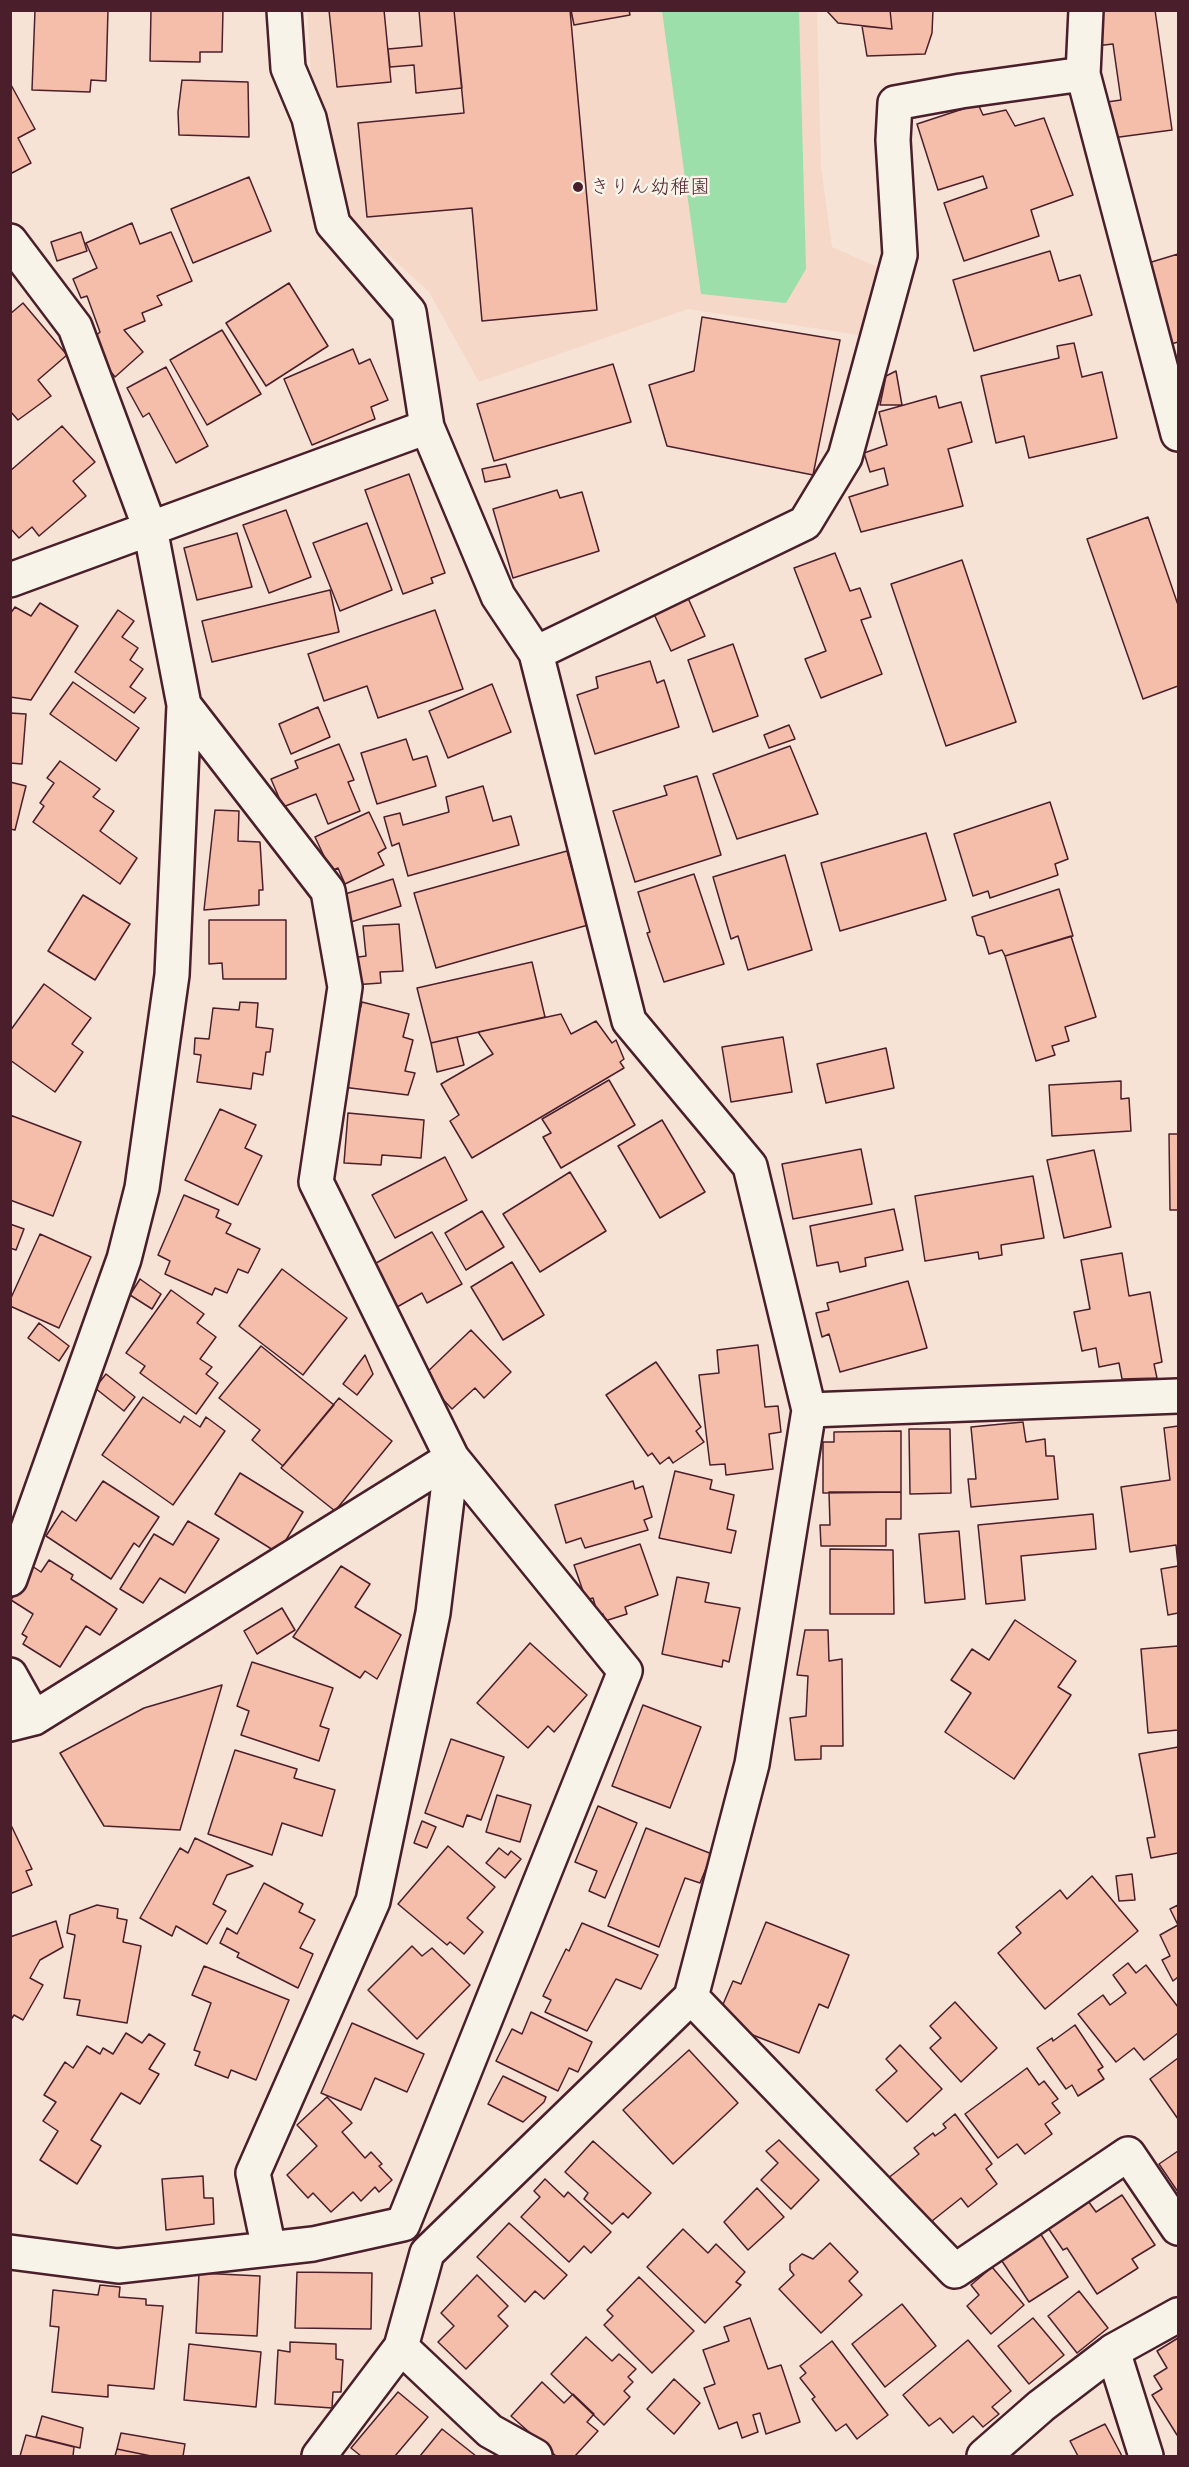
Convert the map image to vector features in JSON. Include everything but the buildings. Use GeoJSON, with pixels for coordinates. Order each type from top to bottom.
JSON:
{"type":"FeatureCollection","features":[{"type":"Feature","properties":{"kind":"street"},"geometry":{"type":"LineString","coordinates":[[284,10],[288,68],[309,118],[333,224],[410,312],[427,427],[498,596],[536,653],[629,1021],[750,1166],[809,1410],[752,1764],[691,1997],[427,2253],[401,2347],[319,2457]]}},
{"type":"Feature","properties":{"kind":"street"},"geometry":{"type":"LineString","coordinates":[[1086,10],[1083,74],[1179,434]]}},
{"type":"Feature","properties":{"kind":"street"},"geometry":{"type":"LineString","coordinates":[[536,653],[805,523],[845,457],[900,255],[893,140],[895,104],[961,91],[1083,74]]}},
{"type":"Feature","properties":{"kind":"street"},"geometry":{"type":"LineString","coordinates":[[10,240],[75,327],[150,528],[184,705],[172,975],[142,1188],[124,1259],[10,1579]]}},
{"type":"Feature","properties":{"kind":"street"},"geometry":{"type":"LineString","coordinates":[[10,580],[427,427]]}},
{"type":"Feature","properties":{"kind":"street"},"geometry":{"type":"LineString","coordinates":[[184,705],[328,891],[345,987],[316,1182],[452,1458],[625,1671],[403,2224]]}},
{"type":"Feature","properties":{"kind":"street"},"geometry":{"type":"LineString","coordinates":[[809,1410],[1179,1396]]}},
{"type":"Feature","properties":{"kind":"street"},"geometry":{"type":"LineString","coordinates":[[10,1675],[22,1721],[452,1458]]}},
{"type":"Feature","properties":{"kind":"street"},"geometry":{"type":"LineString","coordinates":[[269,2249],[253,2173],[373,1901],[433,1613],[452,1458]]}},
{"type":"Feature","properties":{"kind":"street"},"geometry":{"type":"LineString","coordinates":[[691,1997],[955,2271],[1128,2154],[1179,2228]]}},
{"type":"Feature","properties":{"kind":"street"},"geometry":{"type":"LineString","coordinates":[[10,2252],[118,2266],[313,2244],[403,2224]]}},
{"type":"Feature","properties":{"kind":"street"},"geometry":{"type":"LineString","coordinates":[[403,2224],[427,2253]]}},
{"type":"Feature","properties":{"kind":"street"},"geometry":{"type":"LineString","coordinates":[[984,2457],[1041,2406],[1113,2351],[1179,2315]]}},
{"type":"Feature","properties":{"kind":"street"},"geometry":{"type":"LineString","coordinates":[[401,2347],[490,2431],[535,2457]]}},
{"type":"Feature","properties":{"kind":"street"},"geometry":{"type":"LineString","coordinates":[[1113,2351],[1146,2457]]}},
{"type":"Feature","properties":{"kind":"shaded area","name":"きりん幼稚園"},"geometry":{"type":"Polygon","coordinates":[[[307,11],[817,11],[821,167],[832,247],[882,269],[865,336],[688,309],[479,382],[429,292],[336,207],[312,88],[307,11]]]}},
{"type":"Feature","properties":{"kind":"green space"},"geometry":{"type":"Polygon","coordinates":[[[662,11],[799,11],[806,269],[786,303],[701,294],[662,11]]]}},
{"type":"Feature","properties":{"kind":"place","name":"きりん幼稚園"},"geometry":{"type":"Point","coordinates":[578,187]}}]}
